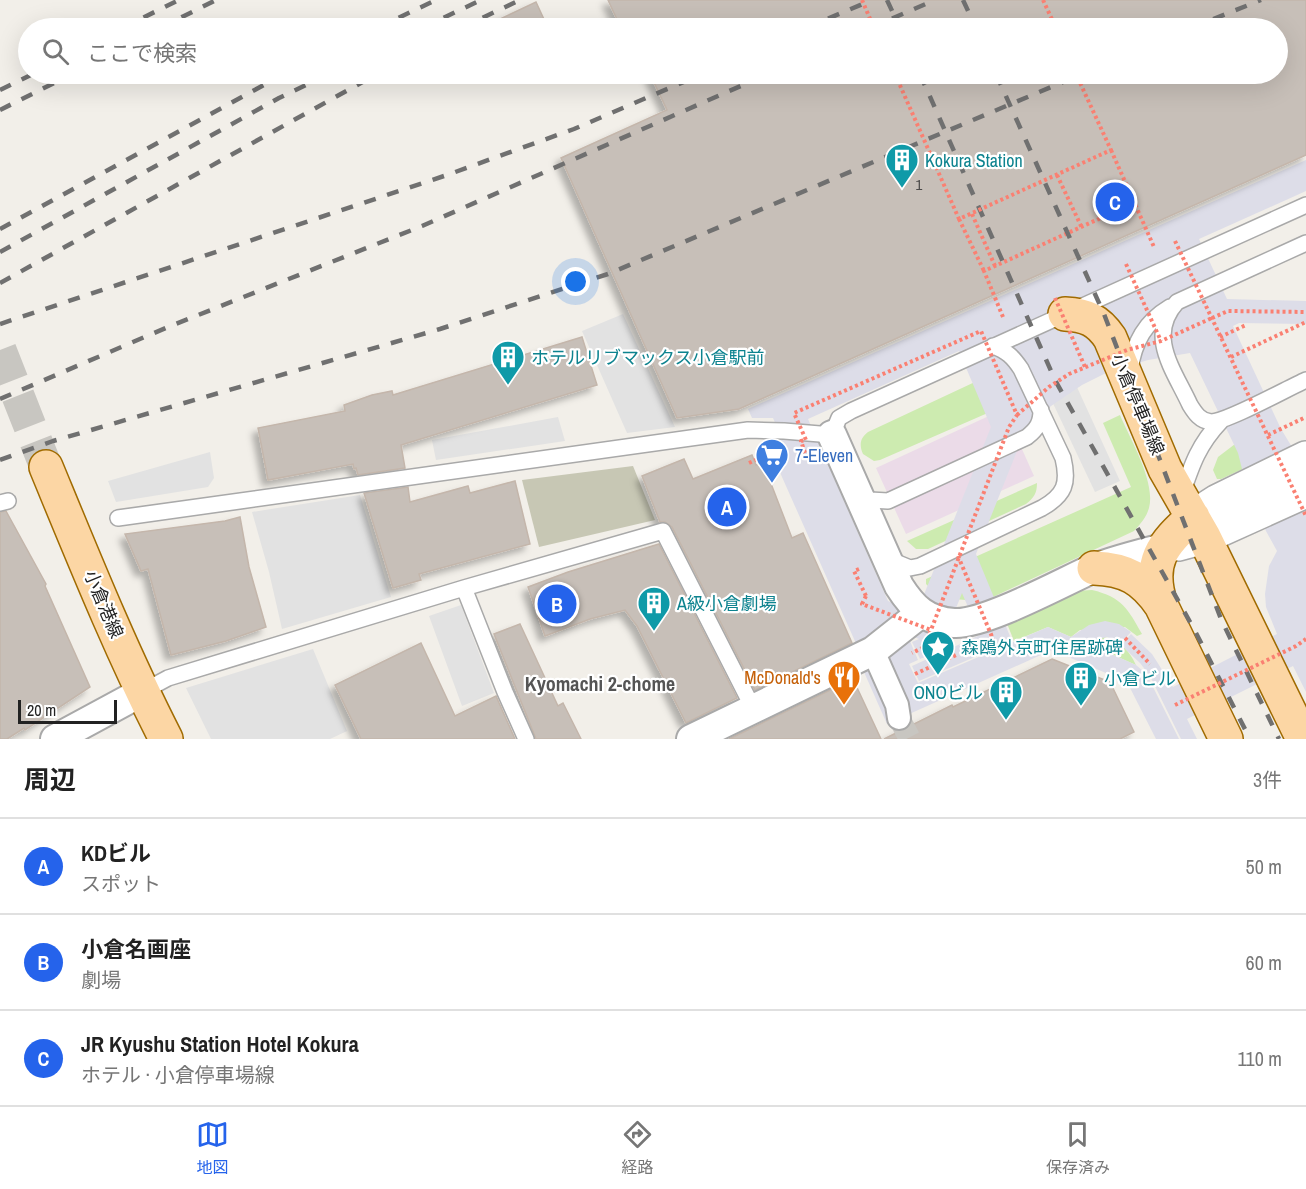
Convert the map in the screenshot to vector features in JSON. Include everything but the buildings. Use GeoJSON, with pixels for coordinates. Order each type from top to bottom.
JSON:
{"type":"FeatureCollection","features":[{"type":"Feature","properties":{"kind":"main road","name":"小倉停車場線"},"geometry":{"type":"LineString","coordinates":[[1060,306],[1090,318],[1104,330],[1131,387],[1165,469],[1193,517],[1303,739]]}},
{"type":"Feature","properties":{"kind":"main road","name":"小倉港線"},"geometry":{"type":"LineString","coordinates":[[46,467],[142,692],[166,739]]}},
{"type":"Feature","properties":{"kind":"main road"},"geometry":{"type":"LineString","coordinates":[[1161,605],[1155,579],[1157,563],[1163,548],[1193,517]]}},
{"type":"Feature","properties":{"kind":"main road"},"geometry":{"type":"LineString","coordinates":[[1094,568],[1121,571],[1149,589],[1161,605],[1226,739]]}},
{"type":"Feature","properties":{"kind":"street"},"geometry":{"type":"LineString","coordinates":[[832,435],[899,586],[926,621]]}},
{"type":"Feature","properties":{"kind":"street"},"geometry":{"type":"LineString","coordinates":[[1193,517],[1218,501],[1306,458]]}},
{"type":"Feature","properties":{"kind":"street"},"geometry":{"type":"LineString","coordinates":[[1193,517],[1306,491]]}},
{"type":"Feature","properties":{"kind":"street"},"geometry":{"type":"LineString","coordinates":[[691,739],[873,651],[926,621],[969,622],[1094,568],[1163,548]]}},
{"type":"Feature","properties":{"kind":"street"},"geometry":{"type":"LineString","coordinates":[[873,651],[897,705],[900,718]]}},
{"type":"Feature","properties":{"kind":"street"},"geometry":{"type":"LineString","coordinates":[[55,739],[142,692]]}},
{"type":"Feature","properties":{"kind":"lane"},"geometry":{"type":"LineString","coordinates":[[118,518],[748,430],[832,435],[839,418],[851,411],[993,346],[1060,306],[1306,205]]}},
{"type":"Feature","properties":{"kind":"lane"},"geometry":{"type":"LineString","coordinates":[[1131,387],[1132,356],[1142,332],[1162,311],[1306,243]]}},
{"type":"Feature","properties":{"kind":"lane"},"geometry":{"type":"LineString","coordinates":[[1177,302],[1168,312],[1163,324],[1163,341],[1166,351],[1196,414],[1203,420],[1221,421]]}},
{"type":"Feature","properties":{"kind":"lane"},"geometry":{"type":"LineString","coordinates":[[888,559],[910,568],[920,566],[1054,501],[1063,492],[1066,471],[1063,458],[1041,410],[1013,357],[1005,350],[993,346]]}},
{"type":"Feature","properties":{"kind":"lane"},"geometry":{"type":"LineString","coordinates":[[1193,517],[1196,453],[1204,439],[1221,421],[1306,380]]}},
{"type":"Feature","properties":{"kind":"lane"},"geometry":{"type":"LineString","coordinates":[[855,487],[870,500],[888,501],[1027,437],[1036,430],[1041,421],[1041,410]]}},
{"type":"Feature","properties":{"kind":"lane"},"geometry":{"type":"LineString","coordinates":[[142,692],[168,678],[464,588],[663,531],[753,708]]}},
{"type":"Feature","properties":{"kind":"lane"},"geometry":{"type":"LineString","coordinates":[[464,588],[526,739]]}},
{"type":"Feature","properties":{"kind":"path"},"geometry":{"type":"LineString","coordinates":[[862,0],[870,18]]}},
{"type":"Feature","properties":{"kind":"path"},"geometry":{"type":"LineString","coordinates":[[1043,0],[1051,18]]}},
{"type":"Feature","properties":{"kind":"path"},"geometry":{"type":"LineString","coordinates":[[899,84],[1005,320]]}},
{"type":"Feature","properties":{"kind":"path"},"geometry":{"type":"LineString","coordinates":[[1081,84],[1156,250]]}},
{"type":"Feature","properties":{"kind":"path"},"geometry":{"type":"LineString","coordinates":[[960,219],[1111,150]]}},
{"type":"Feature","properties":{"kind":"path"},"geometry":{"type":"LineString","coordinates":[[1057,175],[1082,228]]}},
{"type":"Feature","properties":{"kind":"path"},"geometry":{"type":"LineString","coordinates":[[984,271],[1082,228],[1134,202]]}},
{"type":"Feature","properties":{"kind":"path"},"geometry":{"type":"LineString","coordinates":[[972,214],[995,266]]}},
{"type":"Feature","properties":{"kind":"path"},"geometry":{"type":"LineString","coordinates":[[1175,241],[1306,516]]}},
{"type":"Feature","properties":{"kind":"path"},"geometry":{"type":"LineString","coordinates":[[1126,264],[1161,341]]}},
{"type":"Feature","properties":{"kind":"path"},"geometry":{"type":"LineString","coordinates":[[1060,306],[1085,367]]}},
{"type":"Feature","properties":{"kind":"path"},"geometry":{"type":"LineString","coordinates":[[912,653],[924,647],[926,621],[958,555],[1009,427],[1017,415],[1049,387],[1085,367],[1127,350],[1161,341],[1228,311],[1306,312]]}},
{"type":"Feature","properties":{"kind":"path"},"geometry":{"type":"LineString","coordinates":[[1231,357],[1306,322]]}},
{"type":"Feature","properties":{"kind":"path"},"geometry":{"type":"LineString","coordinates":[[1220,336],[1246,325]]}},
{"type":"Feature","properties":{"kind":"path"},"geometry":{"type":"LineString","coordinates":[[805,453],[801,441],[806,440],[794,413],[981,331],[1017,415]]}},
{"type":"Feature","properties":{"kind":"path"},"geometry":{"type":"LineString","coordinates":[[1268,435],[1306,417]]}},
{"type":"Feature","properties":{"kind":"path"},"geometry":{"type":"LineString","coordinates":[[958,555],[993,639],[979,645]]}},
{"type":"Feature","properties":{"kind":"path"},"geometry":{"type":"LineString","coordinates":[[866,596],[862,604],[926,621]]}},
{"type":"Feature","properties":{"kind":"path"},"geometry":{"type":"LineString","coordinates":[[1125,639],[1156,671]]}},
{"type":"Feature","properties":{"kind":"path"},"geometry":{"type":"LineString","coordinates":[[1175,705],[1306,639]]}},
{"type":"Feature","properties":{"kind":"path"},"geometry":{"type":"LineString","coordinates":[[915,674],[957,655]]}},
{"type":"Feature","properties":{"kind":"shaded area"},"geometry":{"type":"Polygon","coordinates":[[[1306,160],[1306,191],[1199,239],[1227,299],[1306,301],[1306,324],[1239,323],[1233,326],[1281,429],[1306,470],[1306,692],[1293,666],[1187,719],[1197,739],[1181,739],[1150,676],[1121,645],[1131,634],[1152,654],[1173,687],[1277,634],[1266,607],[1265,594],[1269,566],[1277,551],[1260,520],[1247,489],[1238,453],[1190,353],[1148,360],[1108,372],[1082,385],[1051,406],[1025,431],[976,554],[1012,641],[919,681],[912,666],[980,635],[962,593],[939,651],[920,659],[912,642],[919,639],[888,626],[858,648],[774,459],[769,460],[764,447],[766,443],[782,439],[773,418],[752,418],[748,409],[1306,160]],[[959,351],[808,419],[888,601],[917,612],[991,427],[959,351]]]}},
{"type":"Feature","properties":{"kind":"shaded area"},"geometry":{"type":"Polygon","coordinates":[[[623,314],[675,427],[627,433],[582,331],[623,314]]]}},
{"type":"Feature","properties":{"kind":"shaded area"},"geometry":{"type":"Polygon","coordinates":[[[1076,385],[1120,481],[1095,492],[1050,397],[1076,385]]]}},
{"type":"Feature","properties":{"kind":"shaded area"},"geometry":{"type":"Polygon","coordinates":[[[1004,409],[1034,476],[906,534],[876,468],[1004,409]]]}},
{"type":"Feature","properties":{"kind":"shaded area"},"geometry":{"type":"Polygon","coordinates":[[[558,417],[565,441],[436,460],[432,440],[558,417]]]}},
{"type":"Feature","properties":{"kind":"shaded area"},"geometry":{"type":"Polygon","coordinates":[[[210,452],[214,478],[208,487],[116,502],[108,481],[210,452]]]}},
{"type":"Feature","properties":{"kind":"shaded area"},"geometry":{"type":"Polygon","coordinates":[[[633,466],[655,520],[539,547],[522,480],[633,466]]]}},
{"type":"Feature","properties":{"kind":"shaded area"},"geometry":{"type":"Polygon","coordinates":[[[360,495],[391,597],[282,629],[252,512],[360,495]]]}},
{"type":"Feature","properties":{"kind":"shaded area"},"geometry":{"type":"Polygon","coordinates":[[[461,605],[494,693],[462,706],[429,616],[461,605]]]}},
{"type":"Feature","properties":{"kind":"shaded area"},"geometry":{"type":"Polygon","coordinates":[[[1105,621],[1119,624],[1131,632],[1120,644],[1107,637],[1094,640],[1089,644],[1136,665],[1143,671],[1179,739],[1156,739],[1127,682],[1052,650],[887,724],[860,663],[910,641],[918,660],[909,664],[918,683],[1048,627],[1071,637],[1089,625],[1105,621]]]}},
{"type":"Feature","properties":{"kind":"shaded area"},"geometry":{"type":"Polygon","coordinates":[[[313,649],[347,731],[330,739],[211,739],[186,688],[313,649]]]}},
{"type":"Feature","properties":{"kind":"green space"},"geometry":{"type":"Polygon","coordinates":[[[977,381],[990,412],[880,460],[874,461],[863,454],[861,442],[868,432],[977,381]]]}},
{"type":"Feature","properties":{"kind":"green space"},"geometry":{"type":"Polygon","coordinates":[[[1120,415],[1146,473],[1149,486],[1149,508],[1145,518],[1134,531],[993,597],[953,599],[926,584],[926,579],[1131,487],[1103,423],[1120,415]]]}},
{"type":"Feature","properties":{"kind":"green space"},"geometry":{"type":"Polygon","coordinates":[[[1239,441],[1271,456],[1217,479],[1213,470],[1218,457],[1239,441]]]}},
{"type":"Feature","properties":{"kind":"green space"},"geometry":{"type":"Polygon","coordinates":[[[1037,483],[1034,495],[1026,504],[928,549],[916,549],[907,541],[1037,483]]]}},
{"type":"Feature","properties":{"kind":"green space"},"geometry":{"type":"Polygon","coordinates":[[[1092,590],[1110,596],[1123,605],[1142,634],[1137,636],[1125,627],[1080,630],[1071,637],[1048,627],[1014,641],[1006,621],[1076,591],[1092,590]]]}},
{"type":"Feature","properties":{"kind":"green space"},"geometry":{"type":"Polygon","coordinates":[[[1101,637],[1118,642],[1136,665],[1088,644],[1101,637]]]}},
{"type":"Feature","properties":{"kind":"tunnel"},"geometry":{"type":"LineString","coordinates":[[0,350],[46,467]]}},
{"type":"Feature","properties":{"kind":"tunnel"},"geometry":{"type":"LineString","coordinates":[[899,718],[910,739]]}},
{"type":"Feature","properties":{"kind":"railway"},"geometry":{"type":"LineString","coordinates":[[142,18],[179,0]]}},
{"type":"Feature","properties":{"kind":"railway"},"geometry":{"type":"LineString","coordinates":[[180,18],[216,0]]}},
{"type":"Feature","properties":{"kind":"railway"},"geometry":{"type":"LineString","coordinates":[[398,18],[436,0]]}},
{"type":"Feature","properties":{"kind":"railway"},"geometry":{"type":"LineString","coordinates":[[443,18],[481,0]]}},
{"type":"Feature","properties":{"kind":"railway"},"geometry":{"type":"LineString","coordinates":[[482,18],[520,0]]}},
{"type":"Feature","properties":{"kind":"railway"},"geometry":{"type":"LineString","coordinates":[[830,18],[872,0]]}},
{"type":"Feature","properties":{"kind":"railway"},"geometry":{"type":"LineString","coordinates":[[887,0],[895,18]]}},
{"type":"Feature","properties":{"kind":"railway"},"geometry":{"type":"LineString","coordinates":[[893,18],[935,0]]}},
{"type":"Feature","properties":{"kind":"railway"},"geometry":{"type":"LineString","coordinates":[[963,0],[971,18]]}},
{"type":"Feature","properties":{"kind":"railway"},"geometry":{"type":"LineString","coordinates":[[1216,18],[1261,0]]}},
{"type":"Feature","properties":{"kind":"railway"},"geometry":{"type":"LineString","coordinates":[[0,90],[18,81]]}},
{"type":"Feature","properties":{"kind":"railway"},"geometry":{"type":"LineString","coordinates":[[0,110],[52,84]]}},
{"type":"Feature","properties":{"kind":"railway"},"geometry":{"type":"LineString","coordinates":[[0,229],[266,84]]}},
{"type":"Feature","properties":{"kind":"railway"},"geometry":{"type":"LineString","coordinates":[[0,252],[308,84]]}},
{"type":"Feature","properties":{"kind":"railway"},"geometry":{"type":"LineString","coordinates":[[0,283],[359,84]]}},
{"type":"Feature","properties":{"kind":"railway"},"geometry":{"type":"LineString","coordinates":[[0,324],[447,175],[574,129],[679,84]]}},
{"type":"Feature","properties":{"kind":"railway"},"geometry":{"type":"LineString","coordinates":[[0,399],[168,327],[422,226],[745,84]]}},
{"type":"Feature","properties":{"kind":"railway"},"geometry":{"type":"LineString","coordinates":[[924,84],[1055,380],[1195,631],[1250,739]]}},
{"type":"Feature","properties":{"kind":"railway"},"geometry":{"type":"LineString","coordinates":[[1000,84],[1104,314],[1221,619],[1279,739]]}},
{"type":"Feature","properties":{"kind":"railway"},"geometry":{"type":"LineString","coordinates":[[0,460],[53,441],[440,329],[608,274],[1058,84]]}},
{"type":"Feature","properties":{"kind":"place","name":"Kokura Station"},"geometry":{"type":"Point","coordinates":[902,189]}},
{"type":"Feature","properties":{"kind":"place","name":"JR Kyushu Station Hotel Kokura"},"geometry":{"type":"Point","coordinates":[1115,202]}},
{"type":"Feature","properties":{"kind":"place","name":"ホテルリブマックス小倉駅前"},"geometry":{"type":"Point","coordinates":[508,386]}},
{"type":"Feature","properties":{"kind":"place","name":"7-Eleven"},"geometry":{"type":"Point","coordinates":[772,484]}},
{"type":"Feature","properties":{"kind":"place","name":"KDビル"},"geometry":{"type":"Point","coordinates":[727,507]}},
{"type":"Feature","properties":{"kind":"place","name":"小倉名画座"},"geometry":{"type":"Point","coordinates":[557,604]}},
{"type":"Feature","properties":{"kind":"place","name":"A級小倉劇場"},"geometry":{"type":"Point","coordinates":[654,632]}},
{"type":"Feature","properties":{"kind":"place","name":"森鴎外京町住居跡碑"},"geometry":{"type":"Point","coordinates":[938,676]}},
{"type":"Feature","properties":{"kind":"place","name":"McDonald's"},"geometry":{"type":"Point","coordinates":[844,706]}},
{"type":"Feature","properties":{"kind":"place","name":"小倉ビル"},"geometry":{"type":"Point","coordinates":[1081,707]}},
{"type":"Feature","properties":{"kind":"place","name":"ONOビル"},"geometry":{"type":"Point","coordinates":[1006,721]}},
{"type":"Feature","properties":{"kind":"district","name":"Kyomachi 2-chome"},"geometry":{"type":"Point","coordinates":[600,683]}}]}
